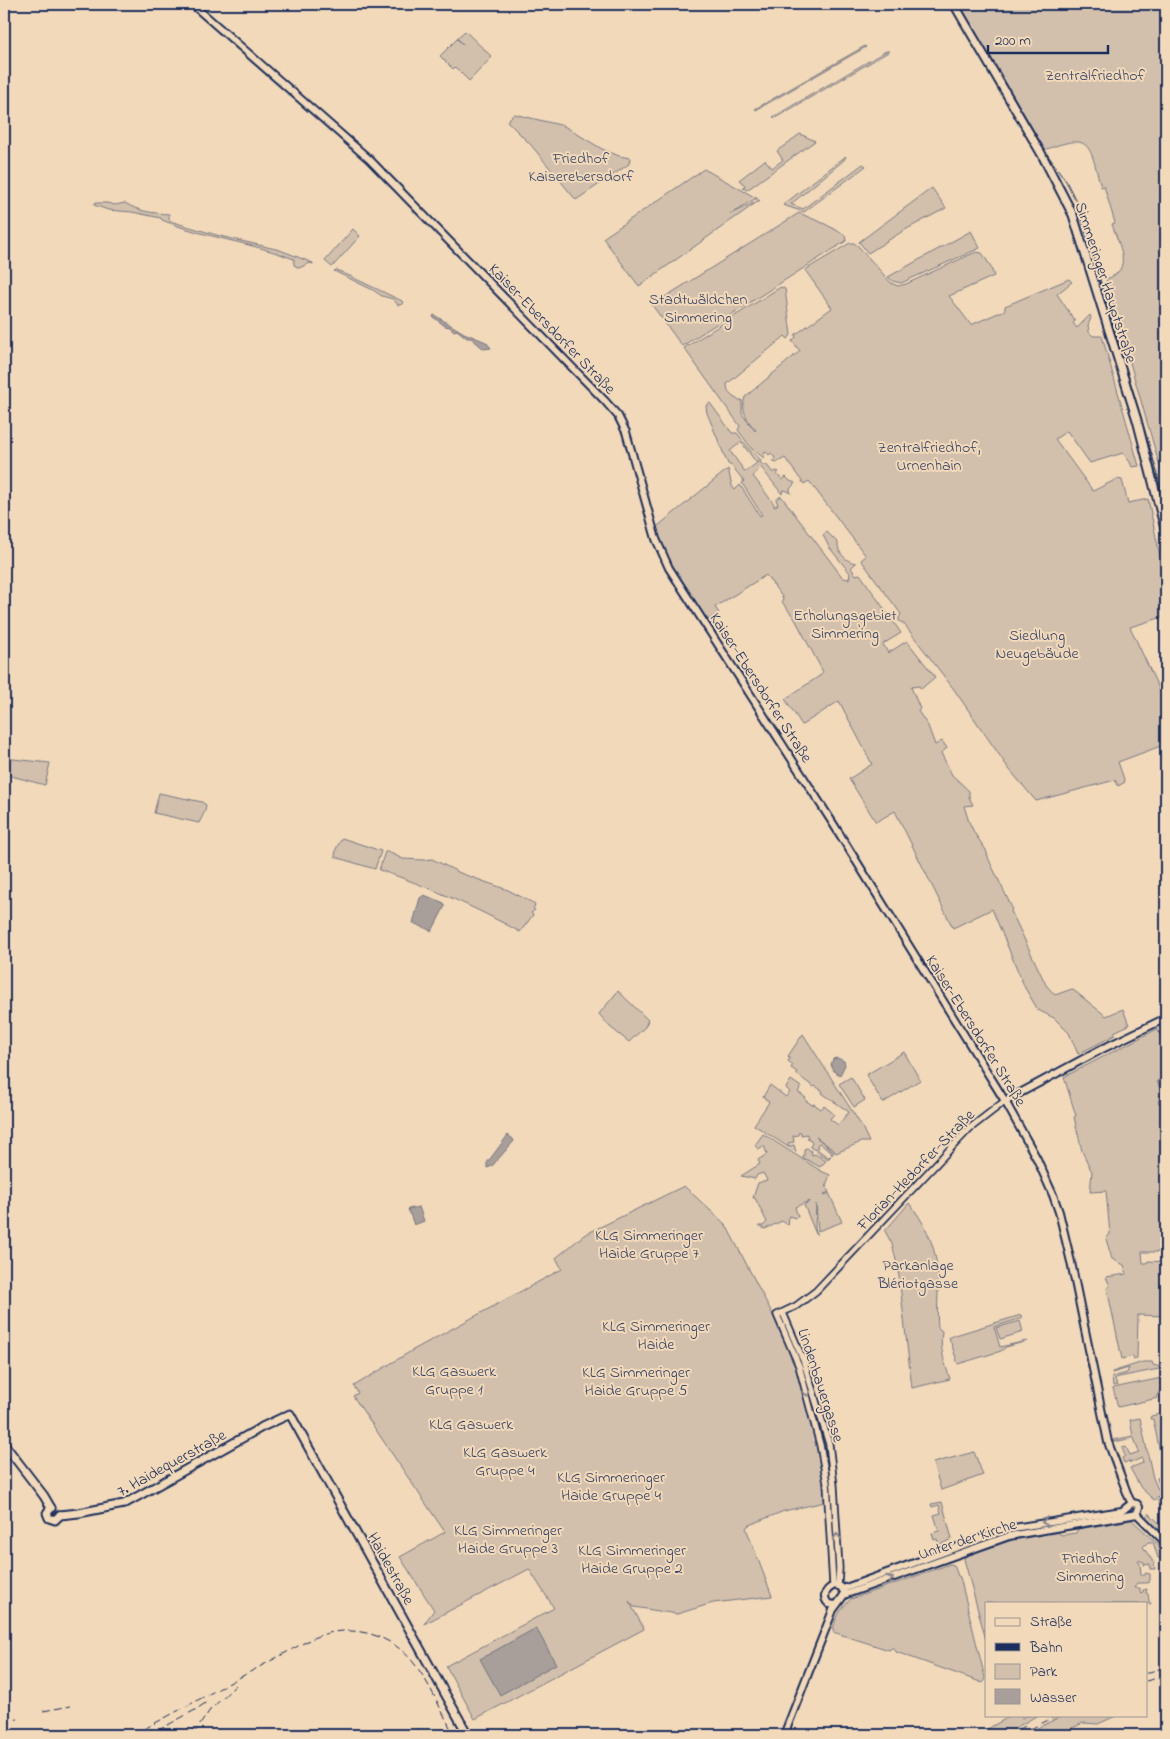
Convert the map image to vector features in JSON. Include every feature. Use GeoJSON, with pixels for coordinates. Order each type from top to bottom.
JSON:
{"type":"FeatureCollection","features":[{"type":"Feature","properties":{"kind":"main road","name":"Kaiser-Ebersdorfer Straße"},"geometry":{"type":"LineString","coordinates":[[192,4],[369,159],[618,416],[626,432],[656,539],[669,568],[792,758],[1005,1101],[1037,1159],[1059,1212],[1108,1442],[1129,1505],[1128,1512],[1166,1543]]}},
{"type":"Feature","properties":{"kind":"main road","name":"Simmeringer Hauptstraße"},"geometry":{"type":"LineString","coordinates":[[954,4],[1041,153],[1072,213],[1134,411],[1166,533]]}},
{"type":"Feature","properties":{"kind":"main road","name":"Florian-Hedorfer-Straße"},"geometry":{"type":"LineString","coordinates":[[1005,1101],[1102,1049],[1166,1018]]}},
{"type":"Feature","properties":{"kind":"main road","name":"7. Haidequerstraße"},"geometry":{"type":"LineString","coordinates":[[4,1444],[44,1496],[51,1508],[47,1513],[49,1518],[55,1520],[60,1515],[79,1514],[124,1504],[262,1427],[290,1414]]}},
{"type":"Feature","properties":{"kind":"main road","name":"Haidestraße"},"geometry":{"type":"LineString","coordinates":[[290,1414],[468,1735]]}},
{"type":"Feature","properties":{"kind":"main road","name":"Kaiser-Ebersdorfer Straße"},"geometry":{"type":"LineString","coordinates":[[1129,1505],[1136,1503],[1140,1507],[1134,1515]]}},
{"type":"Feature","properties":{"kind":"main road","name":"Unter der Kirche"},"geometry":{"type":"LineString","coordinates":[[840,1589],[1007,1529],[1122,1511],[1129,1505]]}},
{"type":"Feature","properties":{"kind":"main road","name":"Unter der Kirche"},"geometry":{"type":"LineString","coordinates":[[840,1589],[1009,1536],[1134,1515]]}},
{"type":"Feature","properties":{"kind":"main road"},"geometry":{"type":"LineString","coordinates":[[784,1735],[825,1632],[833,1604],[842,1599],[840,1589],[827,1590],[825,1594],[825,1600],[833,1604]]}},
{"type":"Feature","properties":{"kind":"street","name":"Florian-Hedorfer-Straße"},"geometry":{"type":"LineString","coordinates":[[780,1314],[802,1302],[816,1291],[969,1129],[1005,1101]]}},
{"type":"Feature","properties":{"kind":"street","name":"Lindenbauergasse"},"geometry":{"type":"LineString","coordinates":[[780,1314],[799,1366],[820,1445],[828,1488],[840,1589]]}},
{"type":"Feature","properties":{"kind":"green space","name":"Zentralfriedhof"},"geometry":{"type":"Polygon","coordinates":[[[957,4],[1166,4],[1166,488],[1106,279],[1115,275],[1120,269],[1122,256],[1112,224],[1115,223],[1104,186],[1101,187],[1094,160],[1086,145],[1079,142],[1058,145],[1042,151],[957,4]]]}},
{"type":"Feature","properties":{"kind":"green space"},"geometry":{"type":"Polygon","coordinates":[[[465,31],[492,57],[469,81],[440,56],[457,39],[465,46],[457,38],[465,31]]]}},
{"type":"Feature","properties":{"kind":"green space"},"geometry":{"type":"Polygon","coordinates":[[[865,46],[866,47],[755,109],[865,46]]]}},
{"type":"Feature","properties":{"kind":"green space"},"geometry":{"type":"Polygon","coordinates":[[[886,51],[890,51],[775,118],[773,117],[886,51]]]}},
{"type":"Feature","properties":{"kind":"green space","name":"Friedhof Kaiserebersdorf"},"geometry":{"type":"Polygon","coordinates":[[[514,114],[564,126],[602,149],[630,158],[629,164],[576,200],[531,145],[507,121],[514,114]]]}},
{"type":"Feature","properties":{"kind":"green space"},"geometry":{"type":"Polygon","coordinates":[[[800,134],[815,141],[747,190],[743,188],[745,185],[739,180],[765,160],[772,168],[783,160],[777,151],[800,134]]]}},
{"type":"Feature","properties":{"kind":"green space"},"geometry":{"type":"Polygon","coordinates":[[[846,156],[844,160],[791,204],[803,209],[863,164],[866,166],[804,212],[783,205],[846,156]]]}},
{"type":"Feature","properties":{"kind":"green space"},"geometry":{"type":"Polygon","coordinates":[[[704,169],[758,199],[730,214],[760,200],[639,286],[603,238],[704,169]]]}},
{"type":"Feature","properties":{"kind":"green space"},"geometry":{"type":"Polygon","coordinates":[[[932,188],[946,208],[903,231],[868,253],[859,242],[932,188]]]}},
{"type":"Feature","properties":{"kind":"green space"},"geometry":{"type":"Polygon","coordinates":[[[95,203],[115,205],[125,203],[146,212],[169,214],[169,220],[173,222],[220,236],[280,250],[313,264],[310,263],[299,268],[294,265],[294,259],[278,253],[178,226],[161,218],[132,212],[108,210],[94,205],[95,203]]]}},
{"type":"Feature","properties":{"kind":"green space","name":"Stadtwäldchen Simmering"},"geometry":{"type":"Polygon","coordinates":[[[799,213],[845,235],[846,241],[682,346],[652,305],[799,213]]]}},
{"type":"Feature","properties":{"kind":"green space"},"geometry":{"type":"Polygon","coordinates":[[[353,229],[360,236],[332,267],[325,261],[353,229]]]}},
{"type":"Feature","properties":{"kind":"green space"},"geometry":{"type":"Polygon","coordinates":[[[971,231],[980,248],[901,283],[893,281],[888,277],[971,231]]]}},
{"type":"Feature","properties":{"kind":"green space"},"geometry":{"type":"Polygon","coordinates":[[[850,243],[854,243],[859,247],[891,283],[898,286],[976,252],[982,253],[990,265],[994,276],[949,296],[971,325],[1005,310],[1005,306],[1069,279],[1072,282],[1057,294],[1075,321],[1073,323],[1077,328],[1090,315],[1089,332],[1093,336],[1102,336],[1139,466],[1132,467],[1123,453],[1090,463],[1067,431],[1055,439],[1093,491],[1117,479],[1122,480],[1128,503],[1148,499],[1166,585],[1166,616],[1130,627],[1165,702],[1166,744],[1118,762],[1125,782],[1118,786],[1115,780],[1036,801],[1009,769],[953,688],[904,624],[899,621],[901,614],[861,560],[866,556],[809,481],[804,484],[785,458],[776,463],[771,453],[769,455],[766,452],[764,453],[764,458],[752,449],[738,430],[740,426],[684,348],[779,288],[785,289],[791,335],[788,339],[785,336],[727,384],[732,396],[742,400],[742,414],[755,431],[745,415],[745,397],[800,351],[792,341],[796,337],[795,335],[832,308],[805,270],[850,243]]]}},
{"type":"Feature","properties":{"kind":"green space"},"geometry":{"type":"Polygon","coordinates":[[[1092,252],[1149,447],[1163,499],[1166,521],[1154,472],[1093,268],[1092,252]]]}},
{"type":"Feature","properties":{"kind":"green space"},"geometry":{"type":"Polygon","coordinates":[[[337,270],[402,301],[403,304],[398,305],[393,299],[382,296],[334,271],[337,270]]]}},
{"type":"Feature","properties":{"kind":"green space","name":"Erholungsgebiet Simmering"},"geometry":{"type":"Polygon","coordinates":[[[710,403],[732,433],[737,433],[764,466],[766,464],[773,473],[779,472],[776,475],[782,480],[786,477],[795,483],[790,489],[791,494],[783,490],[782,494],[760,466],[758,467],[759,469],[753,476],[774,504],[774,507],[778,504],[776,500],[781,496],[843,578],[849,579],[850,573],[829,547],[823,535],[827,532],[838,543],[839,550],[843,556],[849,561],[856,563],[851,568],[856,575],[860,574],[901,633],[883,644],[888,653],[907,641],[935,677],[921,689],[919,686],[911,687],[920,709],[918,711],[928,726],[935,745],[942,741],[947,748],[941,753],[952,775],[969,791],[969,797],[973,805],[964,806],[969,822],[986,850],[1012,908],[1011,911],[1046,985],[1055,995],[1072,989],[1106,1016],[1123,1009],[1129,1025],[1114,1032],[1115,1035],[1078,1054],[1069,1033],[1054,1018],[1038,1010],[1025,988],[992,909],[953,928],[895,811],[876,822],[849,779],[872,764],[839,701],[802,725],[785,699],[823,672],[795,619],[782,602],[783,598],[766,575],[715,607],[719,613],[703,623],[669,568],[653,530],[728,469],[732,486],[735,490],[740,485],[760,516],[762,515],[742,483],[744,481],[732,466],[728,464],[707,413],[706,406],[710,403]],[[741,442],[730,451],[745,472],[758,462],[756,462],[741,442]]]}},
{"type":"Feature","properties":{"kind":"green space"},"geometry":{"type":"Polygon","coordinates":[[[4,758],[50,763],[45,785],[4,774],[4,758]]]}},
{"type":"Feature","properties":{"kind":"green space"},"geometry":{"type":"Polygon","coordinates":[[[159,793],[202,802],[206,805],[199,823],[154,813],[159,793]]]}},
{"type":"Feature","properties":{"kind":"green space"},"geometry":{"type":"Polygon","coordinates":[[[342,838],[381,851],[375,869],[335,857],[336,849],[342,838]]]}},
{"type":"Feature","properties":{"kind":"green space"},"geometry":{"type":"Polygon","coordinates":[[[385,852],[403,859],[432,859],[460,873],[508,890],[533,903],[535,910],[531,913],[533,915],[520,932],[451,898],[379,870],[385,852]]]}},
{"type":"Feature","properties":{"kind":"green space"},"geometry":{"type":"Polygon","coordinates":[[[618,991],[648,1020],[645,1027],[629,1042],[610,1027],[599,1014],[618,991]]]}},
{"type":"Feature","properties":{"kind":"green space"},"geometry":{"type":"Polygon","coordinates":[[[1157,1029],[1166,1046],[1166,1252],[1142,1252],[1143,1263],[1148,1261],[1166,1262],[1166,1267],[1162,1268],[1163,1279],[1166,1278],[1165,1316],[1138,1315],[1137,1358],[1134,1360],[1133,1356],[1122,1359],[1107,1288],[1110,1286],[1106,1277],[1127,1274],[1124,1265],[1112,1259],[1106,1239],[1110,1234],[1106,1191],[1090,1192],[1092,1172],[1082,1151],[1074,1117],[1076,1116],[1064,1077],[1157,1029]]]}},
{"type":"Feature","properties":{"kind":"green space"},"geometry":{"type":"Polygon","coordinates":[[[803,1034],[861,1125],[869,1142],[861,1142],[836,1153],[816,1137],[834,1152],[832,1155],[831,1152],[819,1143],[817,1145],[818,1150],[828,1157],[831,1156],[828,1159],[817,1152],[816,1148],[810,1147],[812,1143],[808,1139],[807,1134],[801,1135],[801,1132],[798,1133],[798,1135],[793,1136],[794,1142],[788,1143],[789,1146],[794,1145],[796,1152],[754,1125],[769,1102],[763,1097],[770,1085],[786,1097],[790,1092],[786,1088],[791,1080],[801,1087],[798,1092],[806,1098],[805,1100],[821,1109],[824,1106],[834,1114],[830,1119],[838,1125],[849,1112],[822,1093],[823,1091],[796,1074],[797,1072],[791,1068],[793,1065],[788,1061],[790,1058],[788,1056],[803,1034]]]}},
{"type":"Feature","properties":{"kind":"green space"},"geometry":{"type":"Polygon","coordinates":[[[904,1052],[920,1080],[883,1103],[866,1075],[904,1052]]]}},
{"type":"Feature","properties":{"kind":"green space"},"geometry":{"type":"Polygon","coordinates":[[[851,1077],[865,1100],[854,1107],[839,1084],[851,1077]]]}},
{"type":"Feature","properties":{"kind":"green space"},"geometry":{"type":"Polygon","coordinates":[[[763,1134],[830,1175],[826,1185],[829,1192],[824,1194],[829,1193],[842,1222],[818,1231],[816,1204],[816,1234],[804,1205],[809,1201],[795,1207],[798,1217],[789,1216],[787,1220],[789,1222],[788,1225],[782,1221],[765,1229],[759,1226],[763,1226],[767,1222],[755,1198],[753,1198],[758,1183],[767,1180],[763,1173],[757,1175],[755,1179],[741,1176],[760,1164],[758,1160],[767,1154],[764,1146],[758,1149],[755,1145],[763,1134]]]}},
{"type":"Feature","properties":{"kind":"green space"},"geometry":{"type":"Polygon","coordinates":[[[807,1148],[811,1151],[812,1155],[815,1154],[826,1161],[820,1167],[802,1157],[804,1156],[804,1149],[807,1148]]]}},
{"type":"Feature","properties":{"kind":"green space","name":"KLG Simmeringer Haide"},"geometry":{"type":"Polygon","coordinates":[[[684,1186],[726,1225],[785,1338],[804,1390],[823,1473],[825,1502],[784,1511],[749,1525],[746,1528],[772,1596],[713,1603],[677,1614],[634,1607],[629,1601],[644,1629],[475,1719],[446,1666],[554,1608],[529,1569],[424,1624],[434,1610],[400,1557],[445,1532],[353,1396],[358,1393],[354,1386],[413,1350],[562,1269],[556,1258],[584,1235],[684,1186]]]}},
{"type":"Feature","properties":{"kind":"green space","name":"Parkanlage Blériotgasse"},"geometry":{"type":"Polygon","coordinates":[[[909,1203],[928,1233],[936,1257],[938,1328],[942,1331],[944,1362],[950,1379],[912,1388],[898,1268],[892,1244],[885,1231],[909,1203]]]}},
{"type":"Feature","properties":{"kind":"green space"},"geometry":{"type":"Polygon","coordinates":[[[1021,1315],[1022,1318],[994,1327],[1000,1347],[1027,1341],[958,1364],[949,1337],[1021,1315]]]}},
{"type":"Feature","properties":{"kind":"green space"},"geometry":{"type":"Polygon","coordinates":[[[1020,1321],[1023,1332],[1000,1339],[996,1328],[1020,1321]]]}},
{"type":"Feature","properties":{"kind":"green space"},"geometry":{"type":"Polygon","coordinates":[[[1143,1362],[1152,1362],[1153,1365],[1164,1368],[1119,1377],[1115,1379],[1117,1385],[1113,1386],[1112,1377],[1127,1373],[1129,1368],[1112,1372],[1143,1362]]]}},
{"type":"Feature","properties":{"kind":"green space"},"geometry":{"type":"Polygon","coordinates":[[[1162,1378],[1160,1383],[1161,1389],[1157,1395],[1158,1398],[1118,1407],[1113,1388],[1162,1378]]]}},
{"type":"Feature","properties":{"kind":"green space"},"geometry":{"type":"Polygon","coordinates":[[[1166,1413],[1166,1513],[1157,1500],[1162,1494],[1157,1478],[1165,1476],[1153,1419],[1150,1419],[1151,1416],[1166,1413]]]}},
{"type":"Feature","properties":{"kind":"green space"},"geometry":{"type":"Polygon","coordinates":[[[1140,1418],[1153,1478],[1160,1494],[1154,1500],[1141,1488],[1130,1468],[1143,1463],[1142,1458],[1130,1463],[1129,1461],[1124,1463],[1122,1458],[1125,1456],[1122,1448],[1126,1447],[1130,1455],[1139,1452],[1134,1438],[1113,1442],[1113,1440],[1133,1436],[1130,1420],[1140,1418]]]}},
{"type":"Feature","properties":{"kind":"green space"},"geometry":{"type":"Polygon","coordinates":[[[974,1452],[983,1475],[941,1490],[933,1463],[974,1452]]]}},
{"type":"Feature","properties":{"kind":"green space"},"geometry":{"type":"Polygon","coordinates":[[[942,1502],[952,1539],[939,1545],[937,1539],[934,1540],[932,1533],[939,1531],[934,1515],[941,1513],[939,1505],[932,1507],[931,1504],[942,1502]]]}},
{"type":"Feature","properties":{"kind":"green space"},"geometry":{"type":"Polygon","coordinates":[[[1149,1513],[1158,1522],[1166,1524],[1166,1531],[1161,1534],[1145,1518],[1149,1513]]]}},
{"type":"Feature","properties":{"kind":"green space","name":"Friedhof Simmering"},"geometry":{"type":"Polygon","coordinates":[[[1132,1520],[1162,1548],[1166,1556],[1166,1570],[1165,1557],[1158,1558],[1153,1542],[1148,1542],[1143,1547],[1154,1563],[1155,1569],[1150,1569],[1150,1564],[1144,1565],[1144,1562],[1138,1560],[1141,1575],[1145,1575],[1145,1573],[1150,1574],[1150,1580],[1148,1583],[1137,1583],[1134,1588],[1140,1588],[1140,1593],[1147,1589],[1146,1593],[1151,1604],[1148,1604],[1148,1602],[985,1602],[985,1636],[964,1559],[965,1556],[1015,1539],[1057,1532],[1062,1535],[1076,1533],[1078,1529],[1132,1520]]]}},
{"type":"Feature","properties":{"kind":"green space"},"geometry":{"type":"Polygon","coordinates":[[[950,1564],[954,1565],[960,1577],[985,1678],[983,1683],[896,1652],[894,1648],[889,1650],[833,1632],[839,1614],[851,1599],[950,1564]]]}},
{"type":"Feature","properties":{"kind":"green space"},"geometry":{"type":"Polygon","coordinates":[[[1010,1716],[1020,1716],[1022,1718],[1025,1716],[1036,1716],[1003,1735],[977,1735],[1010,1716]]]}},
{"type":"Feature","properties":{"kind":"green space"},"geometry":{"type":"Polygon","coordinates":[[[1062,1716],[1116,1716],[1098,1724],[1083,1723],[1057,1735],[1023,1735],[1062,1716]]]}},
{"type":"Feature","properties":{"kind":"water"},"geometry":{"type":"Polygon","coordinates":[[[434,315],[464,333],[486,342],[491,348],[484,349],[471,338],[467,338],[457,330],[454,331],[450,327],[445,326],[433,317],[434,315]]]}},
{"type":"Feature","properties":{"kind":"water"},"geometry":{"type":"Polygon","coordinates":[[[424,895],[444,903],[445,906],[432,931],[413,923],[420,898],[424,895]]]}},
{"type":"Feature","properties":{"kind":"water"},"geometry":{"type":"Polygon","coordinates":[[[837,1058],[844,1061],[845,1065],[840,1075],[834,1071],[831,1065],[833,1059],[837,1058]]]}},
{"type":"Feature","properties":{"kind":"water"},"geometry":{"type":"Polygon","coordinates":[[[1166,1077],[1166,1101],[1161,1105],[1158,1102],[1162,1093],[1157,1081],[1166,1077]]]}},
{"type":"Feature","properties":{"kind":"water"},"geometry":{"type":"Polygon","coordinates":[[[508,1135],[514,1141],[492,1166],[487,1168],[487,1163],[508,1135]]]}},
{"type":"Feature","properties":{"kind":"water"},"geometry":{"type":"Polygon","coordinates":[[[419,1207],[424,1221],[414,1225],[408,1209],[419,1207]]]}},
{"type":"Feature","properties":{"kind":"water"},"geometry":{"type":"Polygon","coordinates":[[[536,1628],[556,1664],[500,1695],[480,1659],[536,1628]]]}},
{"type":"Feature","properties":{"kind":"tram line"},"geometry":{"type":"LineString","coordinates":[[959,4],[1042,147],[1066,181],[1077,203],[1156,468],[1166,509]]}},
{"type":"Feature","properties":{"kind":"railway"},"geometry":{"type":"LineString","coordinates":[[133,1735],[313,1638],[326,1633],[340,1631],[354,1631],[380,1637],[392,1643],[403,1652],[425,1679],[454,1735]]}},
{"type":"Feature","properties":{"kind":"railway"},"geometry":{"type":"LineString","coordinates":[[1148,1672],[1166,1667]]}},
{"type":"Feature","properties":{"kind":"railway"},"geometry":{"type":"LineString","coordinates":[[1148,1680],[1166,1676]]}},
{"type":"Feature","properties":{"kind":"railway"},"geometry":{"type":"LineString","coordinates":[[193,1735],[210,1710],[236,1685]]}},
{"type":"Feature","properties":{"kind":"railway"},"geometry":{"type":"LineString","coordinates":[[157,1731],[207,1702]]}},
{"type":"Feature","properties":{"kind":"railway"},"geometry":{"type":"LineString","coordinates":[[43,1711],[71,1706]]}},
{"type":"Feature","properties":{"kind":"railway"},"geometry":{"type":"LineString","coordinates":[[1019,1735],[1056,1716]]}},
{"type":"Feature","properties":{"kind":"railway"},"geometry":{"type":"LineString","coordinates":[[4,1721],[18,1719]]}},
{"type":"Feature","properties":{"kind":"railway"},"geometry":{"type":"LineString","coordinates":[[1009,1735],[1025,1726]]}},
{"type":"Feature","properties":{"kind":"railway"},"geometry":{"type":"LineString","coordinates":[[418,1728],[422,1735]]}},
{"type":"Feature","properties":{"kind":"park label","name":"Zentralfriedhof, Urnenhain"},"geometry":{"type":"Point","coordinates":[929,455]}},
{"type":"Feature","properties":{"kind":"park label","name":"Siedlung Neugebäude"},"geometry":{"type":"Point","coordinates":[1037,643]}},
{"type":"Feature","properties":{"kind":"park label","name":"KLG Simmeringer Haide Gruppe 7"},"geometry":{"type":"Point","coordinates":[649,1243]}},
{"type":"Feature","properties":{"kind":"park label","name":"KLG Gaswerk Gruppe 1"},"geometry":{"type":"Point","coordinates":[454,1379]}},
{"type":"Feature","properties":{"kind":"park label","name":"KLG Simmeringer Haide Gruppe 5"},"geometry":{"type":"Point","coordinates":[636,1380]}},
{"type":"Feature","properties":{"kind":"park label","name":"KLG Gaswerk"},"geometry":{"type":"Point","coordinates":[471,1423]}},
{"type":"Feature","properties":{"kind":"park label","name":"KLG Gaswerk Gruppe 4"},"geometry":{"type":"Point","coordinates":[505,1460]}},
{"type":"Feature","properties":{"kind":"park label","name":"KLG Simmeringer Haide Gruppe 4"},"geometry":{"type":"Point","coordinates":[611,1485]}},
{"type":"Feature","properties":{"kind":"park label","name":"KLG Simmeringer Haide Gruppe 3"},"geometry":{"type":"Point","coordinates":[508,1538]}},
{"type":"Feature","properties":{"kind":"park label","name":"KLG Simmeringer Haide Gruppe 2"},"geometry":{"type":"Point","coordinates":[632,1558]}}]}
